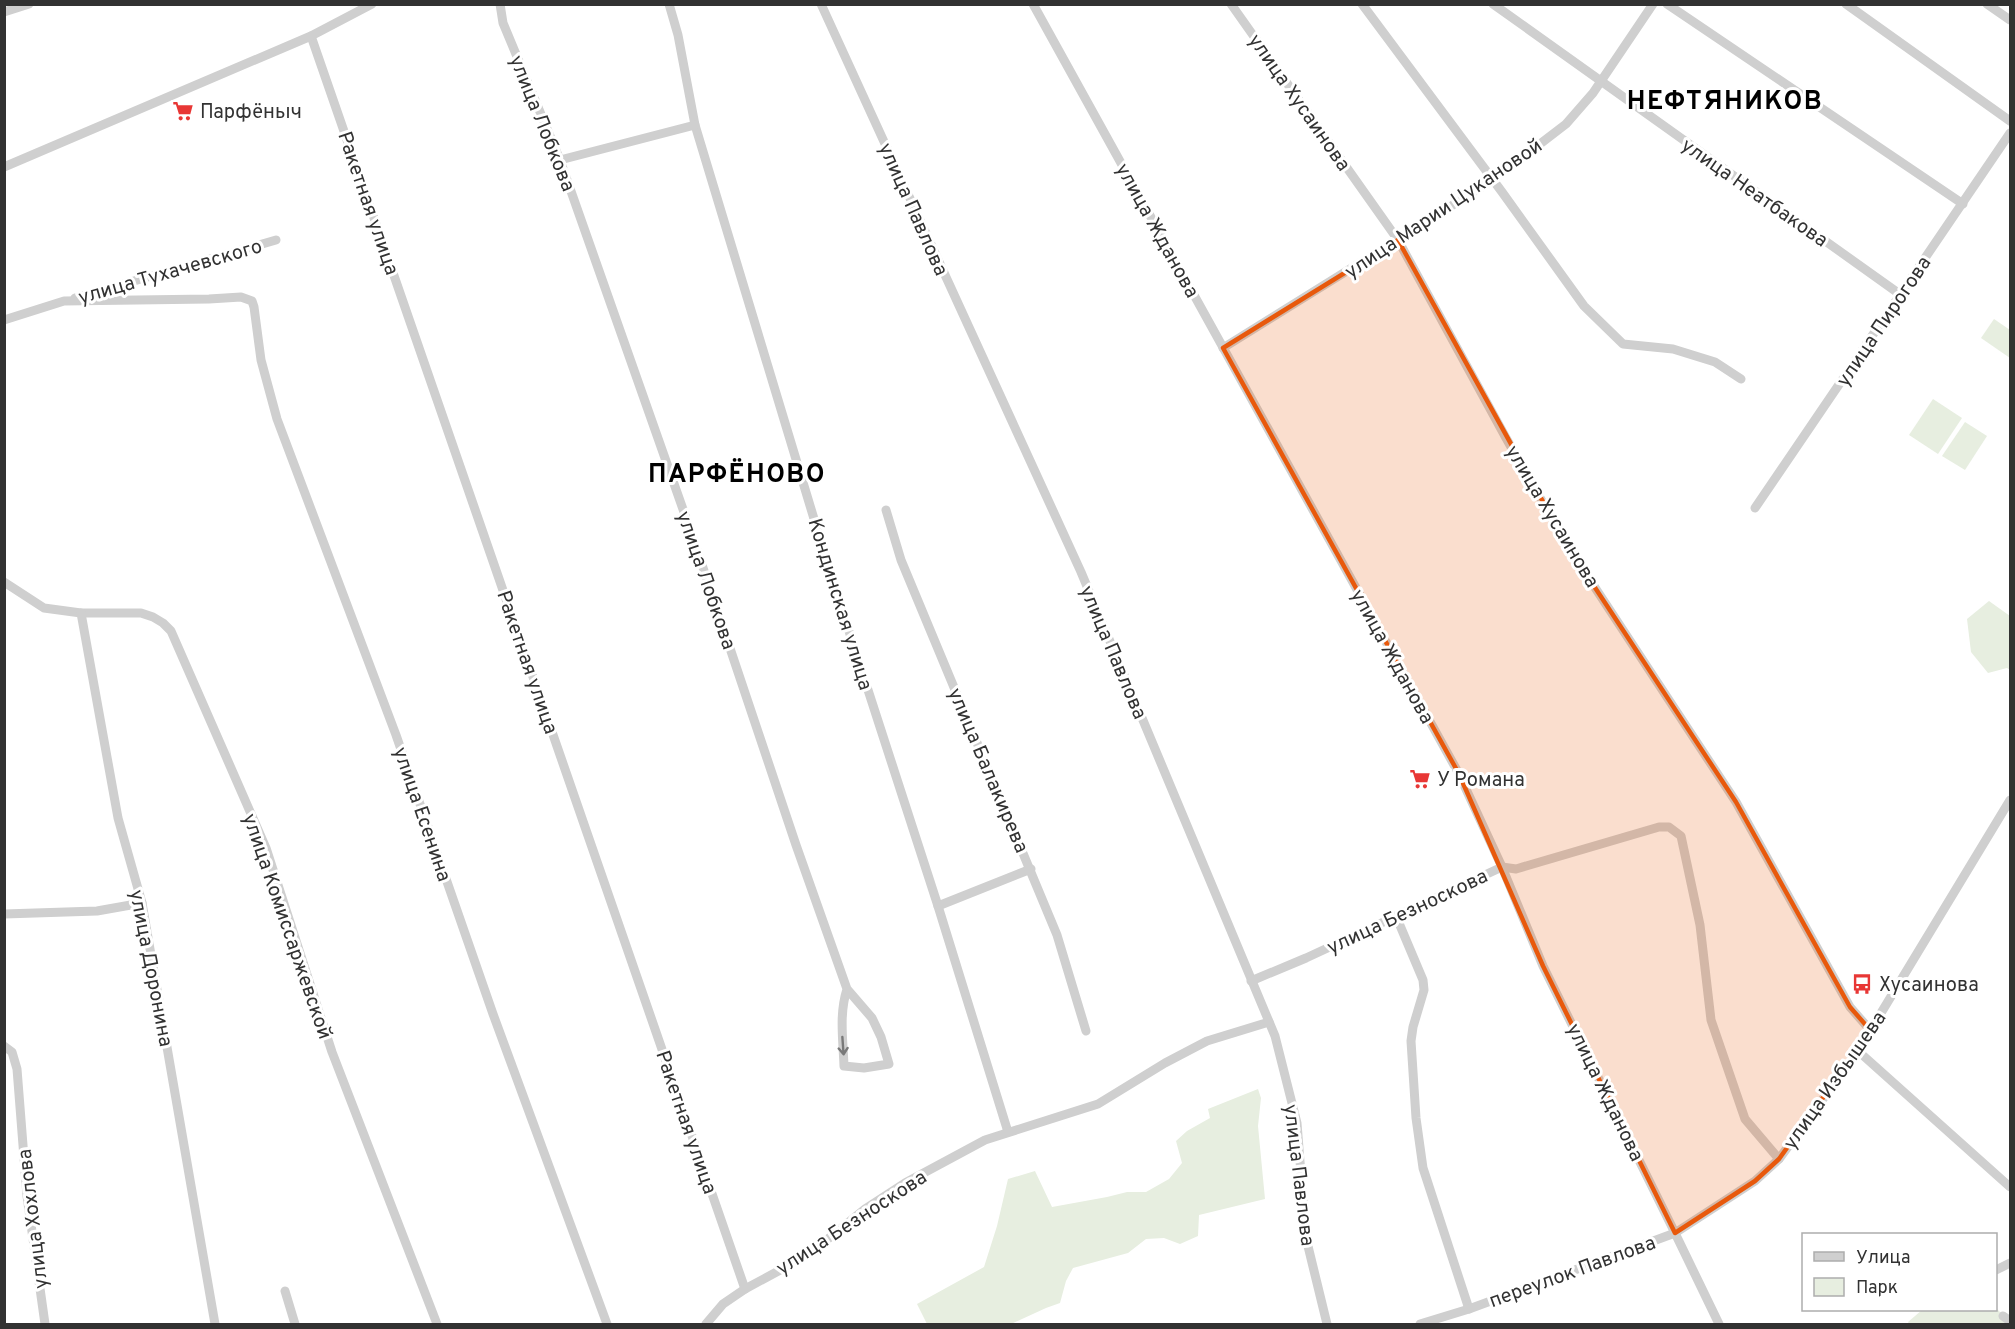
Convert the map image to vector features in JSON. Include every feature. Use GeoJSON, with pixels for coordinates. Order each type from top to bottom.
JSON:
{"type":"FeatureCollection","features":[{"type":"Feature","properties":{"kind":"street"},"geometry":{"type":"LineString","coordinates":[[4,12],[29,4]]}},
{"type":"Feature","properties":{"kind":"street"},"geometry":{"type":"LineString","coordinates":[[4,167],[311,36],[372,4]]}},
{"type":"Feature","properties":{"kind":"street","name":"улица Лобкова"},"geometry":{"type":"LineString","coordinates":[[500,4],[503,23],[560,160],[691,532],[847,989],[872,1018],[881,1037],[889,1064],[864,1068],[844,1066],[842,1021],[847,989]]}},
{"type":"Feature","properties":{"kind":"street","name":"Кондинская улица"},"geometry":{"type":"LineString","coordinates":[[669,4],[678,35],[695,125],[834,585],[938,906],[1008,1132]]}},
{"type":"Feature","properties":{"kind":"street","name":"улица Павлова"},"geometry":{"type":"LineString","coordinates":[[821,4],[1081,572],[1275,1036],[1297,1123],[1306,1238],[1327,1324]]}},
{"type":"Feature","properties":{"kind":"street","name":"улица Жданова"},"geometry":{"type":"LineString","coordinates":[[1034,4],[1459,774],[1502,867],[1543,966],[1719,1324]]}},
{"type":"Feature","properties":{"kind":"street","name":"улица Хусаинова"},"geometry":{"type":"LineString","coordinates":[[1231,4],[1398,240],[1506,438],[1567,544],[1736,802],[1850,1006],[1871,1031]]}},
{"type":"Feature","properties":{"kind":"street"},"geometry":{"type":"LineString","coordinates":[[1362,4],[1584,306],[1623,344],[1673,349],[1715,362],[1741,379]]}},
{"type":"Feature","properties":{"kind":"street","name":"улица Неатбакова"},"geometry":{"type":"LineString","coordinates":[[1493,4],[1901,295]]}},
{"type":"Feature","properties":{"kind":"street","name":"улица Марии Цукановой"},"geometry":{"type":"LineString","coordinates":[[1223,348],[1493,180],[1566,124],[1601,82],[1653,4]]}},
{"type":"Feature","properties":{"kind":"street"},"geometry":{"type":"LineString","coordinates":[[1667,4],[1963,204]]}},
{"type":"Feature","properties":{"kind":"street"},"geometry":{"type":"LineString","coordinates":[[1846,4],[2010,120]]}},
{"type":"Feature","properties":{"kind":"street"},"geometry":{"type":"LineString","coordinates":[[1987,4],[2010,20]]}},
{"type":"Feature","properties":{"kind":"street","name":"Ракетная улица"},"geometry":{"type":"LineString","coordinates":[[311,36],[745,1289]]}},
{"type":"Feature","properties":{"kind":"street"},"geometry":{"type":"LineString","coordinates":[[560,160],[695,125]]}},
{"type":"Feature","properties":{"kind":"street","name":"улица Пирогова"},"geometry":{"type":"LineString","coordinates":[[1755,508],[2010,133]]}},
{"type":"Feature","properties":{"kind":"street","name":"улица Тухачевского"},"geometry":{"type":"LineString","coordinates":[[4,320],[276,240]]}},
{"type":"Feature","properties":{"kind":"street","name":"улица Тухачевского"},"geometry":{"type":"LineString","coordinates":[[64,301],[242,297],[252,302]]}},
{"type":"Feature","properties":{"kind":"street","name":"улица Есенина"},"geometry":{"type":"LineString","coordinates":[[252,302],[261,360],[277,419],[396,735],[493,1014],[607,1324]]}},
{"type":"Feature","properties":{"kind":"street","name":"улица Балакирева"},"geometry":{"type":"LineString","coordinates":[[886,510],[901,561],[1057,935],[1086,1031]]}},
{"type":"Feature","properties":{"kind":"street","name":"улица Комиссаржевской"},"geometry":{"type":"LineString","coordinates":[[4,582],[44,608],[81,613],[141,613],[153,617],[171,631],[266,848],[332,1052],[437,1324]]}},
{"type":"Feature","properties":{"kind":"street","name":"улица Доронина"},"geometry":{"type":"LineString","coordinates":[[81,613],[118,818],[142,903],[215,1324]]}},
{"type":"Feature","properties":{"kind":"street","name":"улица Избышева"},"geometry":{"type":"LineString","coordinates":[[1676,1233],[1755,1181],[1779,1159],[1871,1031],[2010,800]]}},
{"type":"Feature","properties":{"kind":"street","name":"улица Безноскова"},"geometry":{"type":"LineString","coordinates":[[1251,981],[1306,958],[1502,867],[1516,869],[1659,827],[1669,827],[1681,836],[1700,925],[1711,1020],[1745,1119],[1779,1159]]}},
{"type":"Feature","properties":{"kind":"street"},"geometry":{"type":"LineString","coordinates":[[938,906],[1030,869]]}},
{"type":"Feature","properties":{"kind":"street"},"geometry":{"type":"LineString","coordinates":[[4,915],[97,911],[142,903]]}},
{"type":"Feature","properties":{"kind":"street","name":"переулок Павлова"},"geometry":{"type":"LineString","coordinates":[[1396,916],[1423,980],[1424,990],[1411,1041],[1416,1118],[1423,1168],[1469,1309]]}},
{"type":"Feature","properties":{"kind":"street","name":"улица Безноскова"},"geometry":{"type":"LineString","coordinates":[[706,1324],[723,1304],[745,1289],[808,1255],[865,1209],[905,1183],[985,1140],[1098,1104],[1207,1041],[1269,1022]]}},
{"type":"Feature","properties":{"kind":"street","name":"улица Хохлова"},"geometry":{"type":"LineString","coordinates":[[4,1046],[12,1052],[17,1069],[27,1196],[45,1324]]}},
{"type":"Feature","properties":{"kind":"street"},"geometry":{"type":"LineString","coordinates":[[1858,1051],[2010,1187]]}},
{"type":"Feature","properties":{"kind":"street","name":"переулок Павлова"},"geometry":{"type":"LineString","coordinates":[[1420,1324],[1469,1309],[1676,1233]]}},
{"type":"Feature","properties":{"kind":"street"},"geometry":{"type":"LineString","coordinates":[[285,1291],[296,1324]]}},
{"type":"Feature","properties":{"kind":"highlighted area"},"geometry":{"type":"Polygon","coordinates":[[[1398,240],[1567,545],[1736,802],[1850,1007],[1871,1031],[1779,1159],[1755,1181],[1675,1233],[1543,966],[1459,774],[1223,348],[1398,240]]]}},
{"type":"Feature","properties":{"kind":"green space"},"geometry":{"type":"Polygon","coordinates":[[[1994,319],[2010,330],[2010,358],[1981,338],[1994,319]]]}},
{"type":"Feature","properties":{"kind":"green space"},"geometry":{"type":"Polygon","coordinates":[[[1933,399],[1962,418],[1938,454],[1909,435],[1933,399]]]}},
{"type":"Feature","properties":{"kind":"green space"},"geometry":{"type":"Polygon","coordinates":[[[1965,422],[1987,436],[1965,470],[1942,456],[1965,422]]]}},
{"type":"Feature","properties":{"kind":"green space"},"geometry":{"type":"Polygon","coordinates":[[[1989,601],[2010,616],[2010,670],[2007,668],[1988,673],[1971,652],[1967,619],[1989,601]]]}},
{"type":"Feature","properties":{"kind":"green space"},"geometry":{"type":"Polygon","coordinates":[[[1258,1089],[1261,1098],[1258,1126],[1265,1199],[1199,1215],[1198,1236],[1180,1244],[1164,1238],[1146,1239],[1128,1253],[1073,1268],[1066,1281],[1060,1303],[1011,1324],[927,1324],[917,1304],[984,1267],[1008,1179],[1035,1171],[1052,1207],[1127,1192],[1146,1192],[1169,1179],[1182,1163],[1176,1141],[1187,1131],[1210,1118],[1208,1109],[1258,1089]]]}},
{"type":"Feature","properties":{"kind":"green space"},"geometry":{"type":"Polygon","coordinates":[[[1997,1309],[2010,1324],[1909,1324],[1908,1322],[1921,1311],[1997,1311],[1997,1309]]]}},
{"type":"Feature","properties":{"kind":"place","name":"Парфёныч"},"geometry":{"type":"Point","coordinates":[183,111]}},
{"type":"Feature","properties":{"kind":"place","name":"У Романа"},"geometry":{"type":"Point","coordinates":[1420,779]}},
{"type":"Feature","properties":{"kind":"place","name":"Хусаинова"},"geometry":{"type":"Point","coordinates":[1862,984]}},
{"type":"Feature","properties":{"kind":"district","name":"НЕФТЯНИКОВ"},"geometry":{"type":"Point","coordinates":[1725,100]}},
{"type":"Feature","properties":{"kind":"district","name":"ПАРФЁНОВО"},"geometry":{"type":"Point","coordinates":[737,473]}}]}
